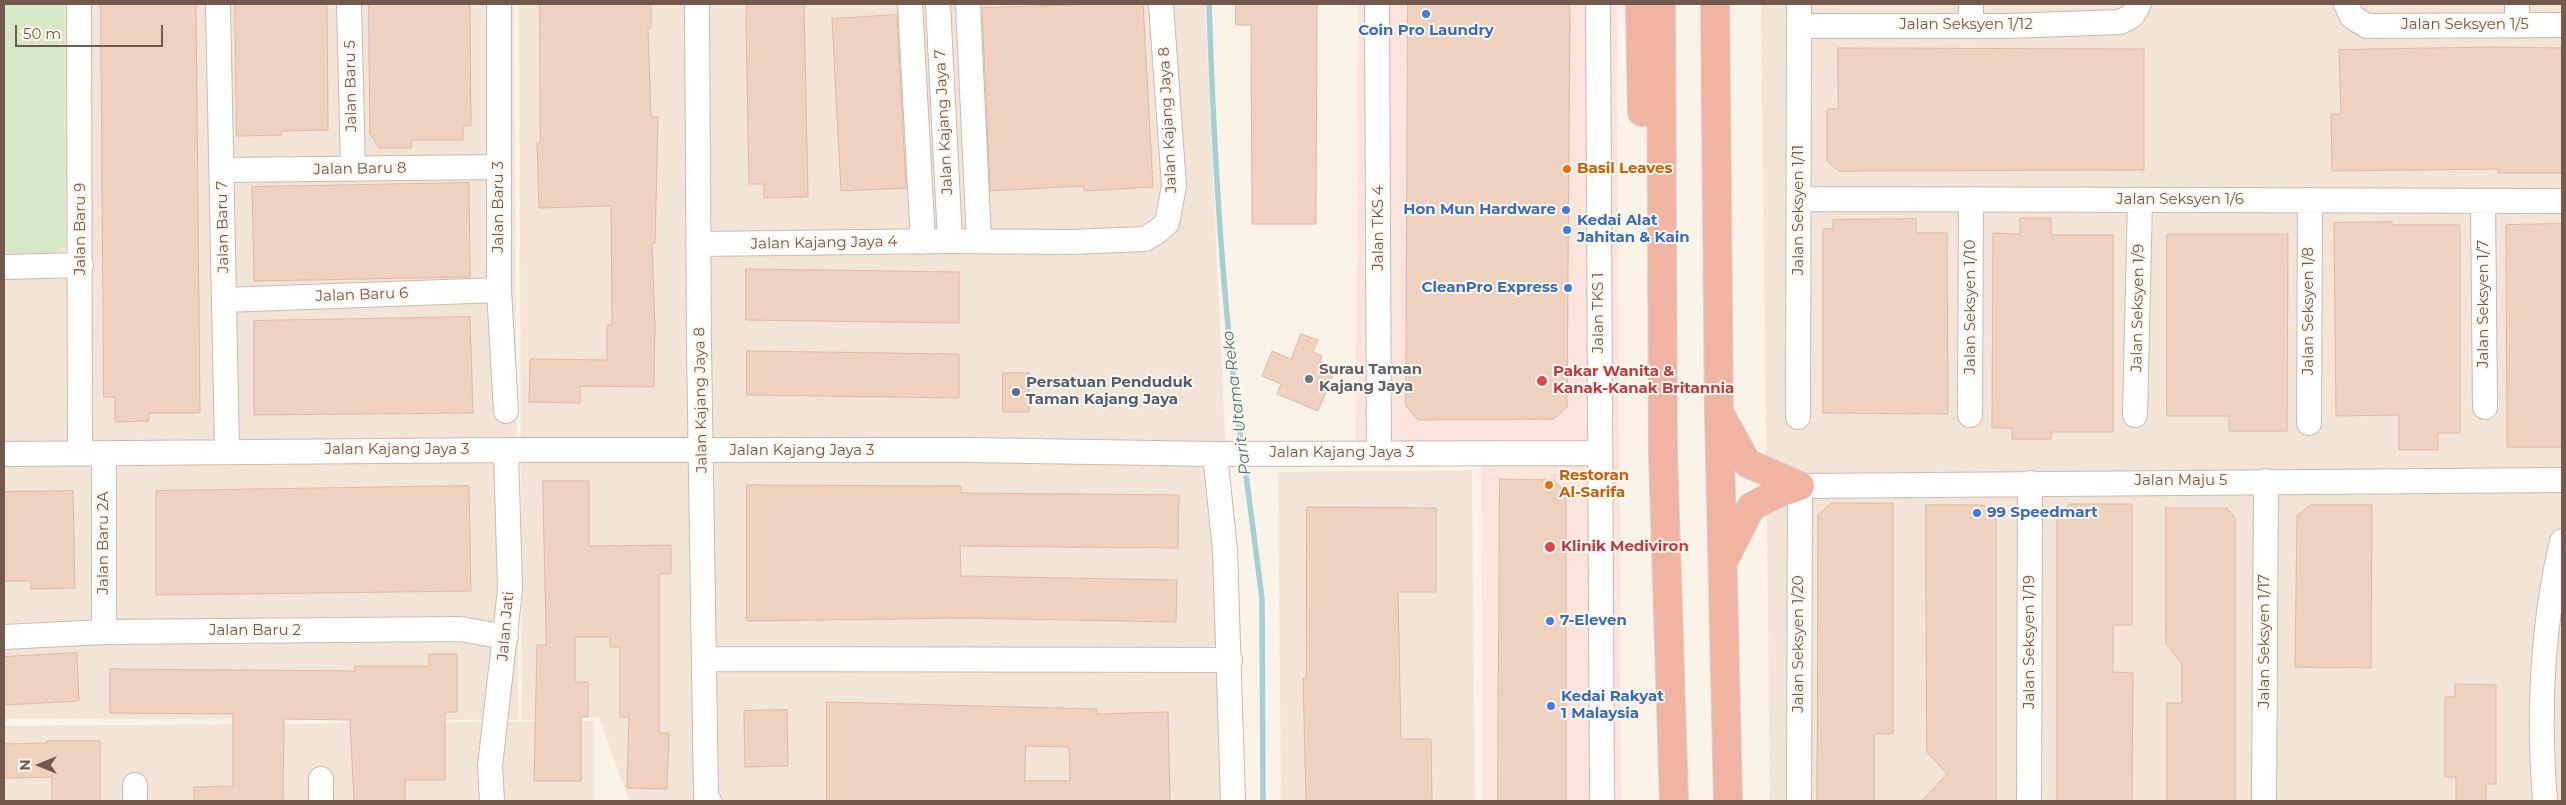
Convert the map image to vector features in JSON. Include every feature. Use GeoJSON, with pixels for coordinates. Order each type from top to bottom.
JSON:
{"type":"FeatureCollection","features":[{"type":"Feature","properties":{"kind":"highway"},"geometry":{"type":"LineString","coordinates":[[1640,4],[1644,170],[1660,213]]}},
{"type":"Feature","properties":{"kind":"highway"},"geometry":{"type":"LineString","coordinates":[[1661,4],[1660,213],[1663,454],[1674,801]]}},
{"type":"Feature","properties":{"kind":"highway"},"geometry":{"type":"LineString","coordinates":[[1715,4],[1721,565],[1728,801]]}},
{"type":"Feature","properties":{"kind":"highway"},"geometry":{"type":"LineString","coordinates":[[1719,412],[1747,463],[1800,486]]}},
{"type":"Feature","properties":{"kind":"highway"},"geometry":{"type":"LineString","coordinates":[[1721,565],[1751,507],[1776,494],[1800,486]]}},
{"type":"Feature","properties":{"kind":"street","name":"Jalan Baru 9"},"geometry":{"type":"LineString","coordinates":[[79,4],[80,454]]}},
{"type":"Feature","properties":{"kind":"street","name":"Jalan Baru 7"},"geometry":{"type":"LineString","coordinates":[[218,4],[227,451]]}},
{"type":"Feature","properties":{"kind":"street","name":"Jalan Baru 5"},"geometry":{"type":"LineString","coordinates":[[349,4],[353,169]]}},
{"type":"Feature","properties":{"kind":"street","name":"Jalan Baru 3"},"geometry":{"type":"LineString","coordinates":[[499,4],[499,290],[506,411]]}},
{"type":"Feature","properties":{"kind":"street","name":"Jalan Kajang Jaya 8"},"geometry":{"type":"LineString","coordinates":[[697,4],[698,244],[708,798]]}},
{"type":"Feature","properties":{"kind":"street"},"geometry":{"type":"LineString","coordinates":[[910,4],[924,242]]}},
{"type":"Feature","properties":{"kind":"street","name":"Jalan Kajang Jaya 7"},"geometry":{"type":"LineString","coordinates":[[938,4],[950,241]]}},
{"type":"Feature","properties":{"kind":"street"},"geometry":{"type":"LineString","coordinates":[[968,4],[979,241]]}},
{"type":"Feature","properties":{"kind":"street","name":"Jalan Kajang Jaya 8"},"geometry":{"type":"LineString","coordinates":[[950,241],[1070,242],[1145,239],[1158,231],[1167,222],[1174,186],[1161,4]]}},
{"type":"Feature","properties":{"kind":"street","name":"Jalan TKS 4"},"geometry":{"type":"LineString","coordinates":[[1377,4],[1379,453]]}},
{"type":"Feature","properties":{"kind":"street","name":"Jalan TKS 1"},"geometry":{"type":"LineString","coordinates":[[1598,4],[1602,801]]}},
{"type":"Feature","properties":{"kind":"street","name":"Jalan Seksyen 1/5"},"geometry":{"type":"LineString","coordinates":[[2346,4],[2352,17],[2367,26],[2517,14],[2562,25]]}},
{"type":"Feature","properties":{"kind":"street","name":"Jalan Seksyen 1/12"},"geometry":{"type":"LineString","coordinates":[[1799,15],[1971,15],[2120,22],[2135,10]]}},
{"type":"Feature","properties":{"kind":"street","name":"Jalan Seksyen 1/11"},"geometry":{"type":"LineString","coordinates":[[1798,417],[1799,15]]}},
{"type":"Feature","properties":{"kind":"street","name":"Jalan Baru 8"},"geometry":{"type":"LineString","coordinates":[[222,170],[499,167]]}},
{"type":"Feature","properties":{"kind":"street","name":"Jalan Seksyen 1/6"},"geometry":{"type":"LineString","coordinates":[[1799,199],[2562,201]]}},
{"type":"Feature","properties":{"kind":"street","name":"Jalan Seksyen 1/10"},"geometry":{"type":"LineString","coordinates":[[1970,416],[1971,199]]}},
{"type":"Feature","properties":{"kind":"street","name":"Jalan Seksyen 1/9"},"geometry":{"type":"LineString","coordinates":[[2135,416],[2140,200]]}},
{"type":"Feature","properties":{"kind":"street","name":"Jalan Seksyen 1/8"},"geometry":{"type":"LineString","coordinates":[[2309,423],[2310,200]]}},
{"type":"Feature","properties":{"kind":"street","name":"Jalan Seksyen 1/7"},"geometry":{"type":"LineString","coordinates":[[2483,201],[2485,407]]}},
{"type":"Feature","properties":{"kind":"street","name":"Jalan Kajang Jaya 4"},"geometry":{"type":"LineString","coordinates":[[698,244],[950,241]]}},
{"type":"Feature","properties":{"kind":"street"},"geometry":{"type":"LineString","coordinates":[[4,267],[81,265]]}},
{"type":"Feature","properties":{"kind":"street","name":"Jalan Baru 6"},"geometry":{"type":"LineString","coordinates":[[224,300],[499,290]]}},
{"type":"Feature","properties":{"kind":"street","name":"Jalan Kajang Jaya 3"},"geometry":{"type":"LineString","coordinates":[[4,454],[506,450],[970,450],[1218,454],[1600,453]]}},
{"type":"Feature","properties":{"kind":"street","name":"Jalan Jati"},"geometry":{"type":"LineString","coordinates":[[492,801],[490,766],[510,590],[506,450]]}},
{"type":"Feature","properties":{"kind":"street","name":"Jalan Baru 2A"},"geometry":{"type":"LineString","coordinates":[[104,454],[104,632]]}},
{"type":"Feature","properties":{"kind":"street"},"geometry":{"type":"LineString","coordinates":[[1218,454],[1230,660],[1233,801]]}},
{"type":"Feature","properties":{"kind":"street","name":"Jalan Maju 5"},"geometry":{"type":"LineString","coordinates":[[1800,486],[2562,480]]}},
{"type":"Feature","properties":{"kind":"street","name":"Jalan Seksyen 1/17"},"geometry":{"type":"LineString","coordinates":[[2264,801],[2266,481]]}},
{"type":"Feature","properties":{"kind":"street","name":"Jalan Seksyen 1/19"},"geometry":{"type":"LineString","coordinates":[[2029,801],[2030,483]]}},
{"type":"Feature","properties":{"kind":"street","name":"Jalan Seksyen 1/20"},"geometry":{"type":"LineString","coordinates":[[1799,801],[1800,486]]}},
{"type":"Feature","properties":{"kind":"street"},"geometry":{"type":"LineString","coordinates":[[2545,801],[2542,698],[2548,622],[2562,541]]}},
{"type":"Feature","properties":{"kind":"street","name":"Jalan Baru 2"},"geometry":{"type":"LineString","coordinates":[[4,637],[104,632],[460,629],[506,637]]}},
{"type":"Feature","properties":{"kind":"street"},"geometry":{"type":"LineString","coordinates":[[705,659],[1230,660]]}},
{"type":"Feature","properties":{"kind":"shaded area"},"geometry":{"type":"Polygon","coordinates":[[[4,4],[514,4],[518,720],[4,719],[4,4]]]}},
{"type":"Feature","properties":{"kind":"shaded area"},"geometry":{"type":"Polygon","coordinates":[[[519,4],[1205,4],[1242,801],[629,801],[599,717],[522,720],[519,4]]]}},
{"type":"Feature","properties":{"kind":"shaded area"},"geometry":{"type":"Polygon","coordinates":[[[1358,4],[1617,4],[1621,801],[1483,801],[1481,452],[1356,453],[1358,4]]]}},
{"type":"Feature","properties":{"kind":"shaded area"},"geometry":{"type":"Polygon","coordinates":[[[1761,4],[2562,4],[2562,801],[1770,801],[1761,4]]]}},
{"type":"Feature","properties":{"kind":"shaded area"},"geometry":{"type":"Polygon","coordinates":[[[1472,470],[1475,801],[1281,801],[1278,472],[1472,470]]]}},
{"type":"Feature","properties":{"kind":"shaded area"},"geometry":{"type":"Polygon","coordinates":[[[594,721],[594,801],[4,801],[4,726],[594,721]]]}},
{"type":"Feature","properties":{"kind":"green space"},"geometry":{"type":"Polygon","coordinates":[[[4,4],[64,4],[65,246],[51,254],[4,253],[4,4]]]}},
{"type":"Feature","properties":{"kind":"building"},"geometry":{"type":"Polygon","coordinates":[[[101,4],[196,4],[200,413],[149,413],[149,421],[115,422],[115,397],[104,397],[101,4]]]}},
{"type":"Feature","properties":{"kind":"building"},"geometry":{"type":"Polygon","coordinates":[[[235,4],[327,4],[328,130],[282,131],[282,135],[237,136],[235,4]]]}},
{"type":"Feature","properties":{"kind":"building"},"geometry":{"type":"Polygon","coordinates":[[[369,4],[470,4],[471,126],[463,126],[463,140],[411,140],[412,148],[379,148],[370,134],[369,4]]]}},
{"type":"Feature","properties":{"kind":"building"},"geometry":{"type":"Polygon","coordinates":[[[540,4],[651,4],[651,28],[648,28],[651,117],[658,117],[655,243],[652,243],[655,326],[654,387],[580,386],[580,403],[529,402],[530,359],[607,360],[607,325],[612,325],[611,206],[539,208],[537,143],[540,142],[540,4]]]}},
{"type":"Feature","properties":{"kind":"building"},"geometry":{"type":"Polygon","coordinates":[[[747,4],[804,4],[808,197],[764,198],[764,184],[749,184],[747,4]]]}},
{"type":"Feature","properties":{"kind":"building"},"geometry":{"type":"Polygon","coordinates":[[[1143,4],[1153,187],[1084,191],[1084,186],[990,191],[982,8],[1143,4]]]}},
{"type":"Feature","properties":{"kind":"building"},"geometry":{"type":"Polygon","coordinates":[[[1236,4],[1317,4],[1316,224],[1252,224],[1251,25],[1236,25],[1236,4]]]}},
{"type":"Feature","properties":{"kind":"building"},"geometry":{"type":"Polygon","coordinates":[[[1408,4],[1570,4],[1567,407],[1554,419],[1418,420],[1406,406],[1408,4]]]}},
{"type":"Feature","properties":{"kind":"building"},"geometry":{"type":"Polygon","coordinates":[[[897,15],[906,188],[841,191],[832,19],[897,15]]]}},
{"type":"Feature","properties":{"kind":"building"},"geometry":{"type":"Polygon","coordinates":[[[2492,47],[2562,48],[2562,173],[2498,173],[2498,169],[2332,171],[2331,114],[2341,114],[2339,50],[2492,47]]]}},
{"type":"Feature","properties":{"kind":"building"},"geometry":{"type":"Polygon","coordinates":[[[1838,48],[2144,49],[2144,170],[1839,171],[1827,161],[1827,109],[1838,109],[1838,48]]]}},
{"type":"Feature","properties":{"kind":"building"},"geometry":{"type":"Polygon","coordinates":[[[469,183],[470,277],[254,281],[252,187],[469,183]]]}},
{"type":"Feature","properties":{"kind":"building"},"geometry":{"type":"Polygon","coordinates":[[[2020,218],[2051,218],[2051,235],[2113,235],[2113,432],[2051,432],[2051,439],[2012,439],[2012,428],[1992,428],[1993,233],[2020,234],[2020,218]]]}},
{"type":"Feature","properties":{"kind":"building"},"geometry":{"type":"Polygon","coordinates":[[[1916,219],[1916,233],[1947,233],[1948,414],[1823,413],[1823,229],[1833,229],[1833,220],[1916,219]]]}},
{"type":"Feature","properties":{"kind":"building"},"geometry":{"type":"Polygon","coordinates":[[[2392,222],[2392,225],[2460,225],[2460,433],[2438,433],[2438,450],[2399,450],[2399,415],[2336,416],[2334,223],[2392,222]]]}},
{"type":"Feature","properties":{"kind":"building"},"geometry":{"type":"Polygon","coordinates":[[[2562,224],[2562,447],[2507,447],[2506,225],[2562,224]]]}},
{"type":"Feature","properties":{"kind":"building"},"geometry":{"type":"Polygon","coordinates":[[[2167,234],[2288,234],[2287,431],[2229,431],[2229,416],[2167,416],[2167,234]]]}},
{"type":"Feature","properties":{"kind":"building"},"geometry":{"type":"Polygon","coordinates":[[[746,269],[959,272],[959,323],[746,320],[746,269]]]}},
{"type":"Feature","properties":{"kind":"building"},"geometry":{"type":"Polygon","coordinates":[[[470,317],[473,413],[254,415],[254,321],[470,317]]]}},
{"type":"Feature","properties":{"kind":"building"},"geometry":{"type":"Polygon","coordinates":[[[1301,334],[1318,340],[1313,352],[1322,356],[1320,361],[1336,368],[1318,411],[1277,394],[1281,384],[1262,376],[1272,351],[1291,359],[1301,334]]]}},
{"type":"Feature","properties":{"kind":"building"},"geometry":{"type":"Polygon","coordinates":[[[747,351],[959,354],[959,398],[747,395],[747,351]]]}},
{"type":"Feature","properties":{"kind":"building","name":"Persatuan Penduduk Taman Kajang Jaya"},"geometry":{"type":"Polygon","coordinates":[[[1003,373],[1029,373],[1029,412],[1003,412],[1003,373]]]}},
{"type":"Feature","properties":{"kind":"building"},"geometry":{"type":"Polygon","coordinates":[[[1500,479],[1553,480],[1566,492],[1566,801],[1498,801],[1500,479]]]}},
{"type":"Feature","properties":{"kind":"building"},"geometry":{"type":"Polygon","coordinates":[[[543,481],[589,481],[589,546],[671,545],[671,574],[659,574],[659,733],[669,733],[667,789],[627,788],[629,717],[620,717],[620,647],[610,647],[610,637],[575,637],[575,682],[588,682],[588,717],[581,717],[581,781],[534,781],[537,645],[546,645],[543,481]]]}},
{"type":"Feature","properties":{"kind":"building"},"geometry":{"type":"Polygon","coordinates":[[[747,485],[961,486],[961,493],[1179,495],[1178,548],[960,546],[961,576],[1177,580],[1176,622],[961,618],[747,621],[747,485]]]}},
{"type":"Feature","properties":{"kind":"building"},"geometry":{"type":"Polygon","coordinates":[[[469,486],[471,591],[156,595],[156,491],[469,486]]]}},
{"type":"Feature","properties":{"kind":"building"},"geometry":{"type":"Polygon","coordinates":[[[73,491],[75,588],[31,589],[31,581],[4,581],[4,492],[73,491]]]}},
{"type":"Feature","properties":{"kind":"building"},"geometry":{"type":"Polygon","coordinates":[[[1832,503],[1893,503],[1893,734],[1874,734],[1874,801],[1817,801],[1818,515],[1832,503]]]}},
{"type":"Feature","properties":{"kind":"building"},"geometry":{"type":"Polygon","coordinates":[[[2070,504],[2132,504],[2132,625],[2113,625],[2113,672],[2133,673],[2132,801],[2057,801],[2057,517],[2070,504]]]}},
{"type":"Feature","properties":{"kind":"building"},"geometry":{"type":"Polygon","coordinates":[[[1926,505],[1984,505],[1996,517],[1996,801],[1922,801],[1947,774],[1927,752],[1926,505]]]}},
{"type":"Feature","properties":{"kind":"building"},"geometry":{"type":"Polygon","coordinates":[[[2311,505],[2372,505],[2371,668],[2295,667],[2297,516],[2311,505]]]}},
{"type":"Feature","properties":{"kind":"building"},"geometry":{"type":"Polygon","coordinates":[[[1307,507],[1436,508],[1436,592],[1398,592],[1401,739],[1431,739],[1432,801],[1306,801],[1303,678],[1306,678],[1307,507]]]}},
{"type":"Feature","properties":{"kind":"building"},"geometry":{"type":"Polygon","coordinates":[[[2166,508],[2227,508],[2235,517],[2235,801],[2167,801],[2167,703],[2182,703],[2182,664],[2166,644],[2166,508]]]}},
{"type":"Feature","properties":{"kind":"building"},"geometry":{"type":"Polygon","coordinates":[[[77,653],[79,701],[4,705],[4,657],[77,653]]]}},
{"type":"Feature","properties":{"kind":"building"},"geometry":{"type":"Polygon","coordinates":[[[429,654],[457,654],[457,712],[445,712],[445,780],[405,780],[405,801],[354,801],[350,720],[284,719],[283,801],[194,801],[194,787],[233,786],[233,714],[110,713],[110,669],[355,671],[355,666],[429,666],[429,654]]]}},
{"type":"Feature","properties":{"kind":"building"},"geometry":{"type":"Polygon","coordinates":[[[2455,684],[2496,685],[2496,784],[2486,784],[2486,801],[2456,801],[2456,777],[2445,777],[2445,697],[2455,697],[2455,684]]]}},
{"type":"Feature","properties":{"kind":"building"},"geometry":{"type":"Polygon","coordinates":[[[827,702],[1097,709],[1097,714],[1168,712],[1170,801],[827,801],[827,702]],[[1026,746],[1025,781],[1070,781],[1069,747],[1026,746]]]}},
{"type":"Feature","properties":{"kind":"building"},"geometry":{"type":"Polygon","coordinates":[[[787,710],[788,766],[745,767],[744,711],[787,710]]]}},
{"type":"Feature","properties":{"kind":"building"},"geometry":{"type":"Polygon","coordinates":[[[47,741],[100,741],[100,801],[52,801],[52,777],[4,778],[4,744],[47,743],[47,741]]]}},
{"type":"Feature","properties":{"kind":"waterway","name":"Parit Utama Reko"},"geometry":{"type":"LineString","coordinates":[[1209,4],[1213,115],[1224,282],[1242,448]]}},
{"type":"Feature","properties":{"kind":"waterway","name":"Parit Utama Reko"},"geometry":{"type":"LineString","coordinates":[[1244,459],[1262,599],[1263,801]]}},
{"type":"Feature","properties":{"kind":"place","name":"Coin Pro Laundry"},"geometry":{"type":"Point","coordinates":[1426,14]}},
{"type":"Feature","properties":{"kind":"place","name":"Basil Leaves"},"geometry":{"type":"Point","coordinates":[1567,169]}},
{"type":"Feature","properties":{"kind":"place","name":"Hon Mun Hardware"},"geometry":{"type":"Point","coordinates":[1566,210]}},
{"type":"Feature","properties":{"kind":"place","name":"Kedai Alat Jahitan & Kain"},"geometry":{"type":"Point","coordinates":[1567,230]}},
{"type":"Feature","properties":{"kind":"place","name":"CleanPro Express"},"geometry":{"type":"Point","coordinates":[1568,288]}},
{"type":"Feature","properties":{"kind":"place","name":"Surau Taman Kajang Jaya"},"geometry":{"type":"Point","coordinates":[1309,379]}},
{"type":"Feature","properties":{"kind":"place","name":"Pakar Wanita & Kanak-Kanak Britannia"},"geometry":{"type":"Point","coordinates":[1542,381]}},
{"type":"Feature","properties":{"kind":"place","name":"Persatuan Penduduk Taman Kajang Jaya"},"geometry":{"type":"Point","coordinates":[1016,392]}},
{"type":"Feature","properties":{"kind":"place","name":"Restoran Al-Sarifa"},"geometry":{"type":"Point","coordinates":[1549,485]}},
{"type":"Feature","properties":{"kind":"place","name":"99 Speedmart"},"geometry":{"type":"Point","coordinates":[1977,513]}},
{"type":"Feature","properties":{"kind":"place","name":"Klinik Mediviron"},"geometry":{"type":"Point","coordinates":[1550,547]}},
{"type":"Feature","properties":{"kind":"place","name":"7-Eleven"},"geometry":{"type":"Point","coordinates":[1550,621]}},
{"type":"Feature","properties":{"kind":"place","name":"Kedai Rakyat 1 Malaysia"},"geometry":{"type":"Point","coordinates":[1551,706]}}]}
